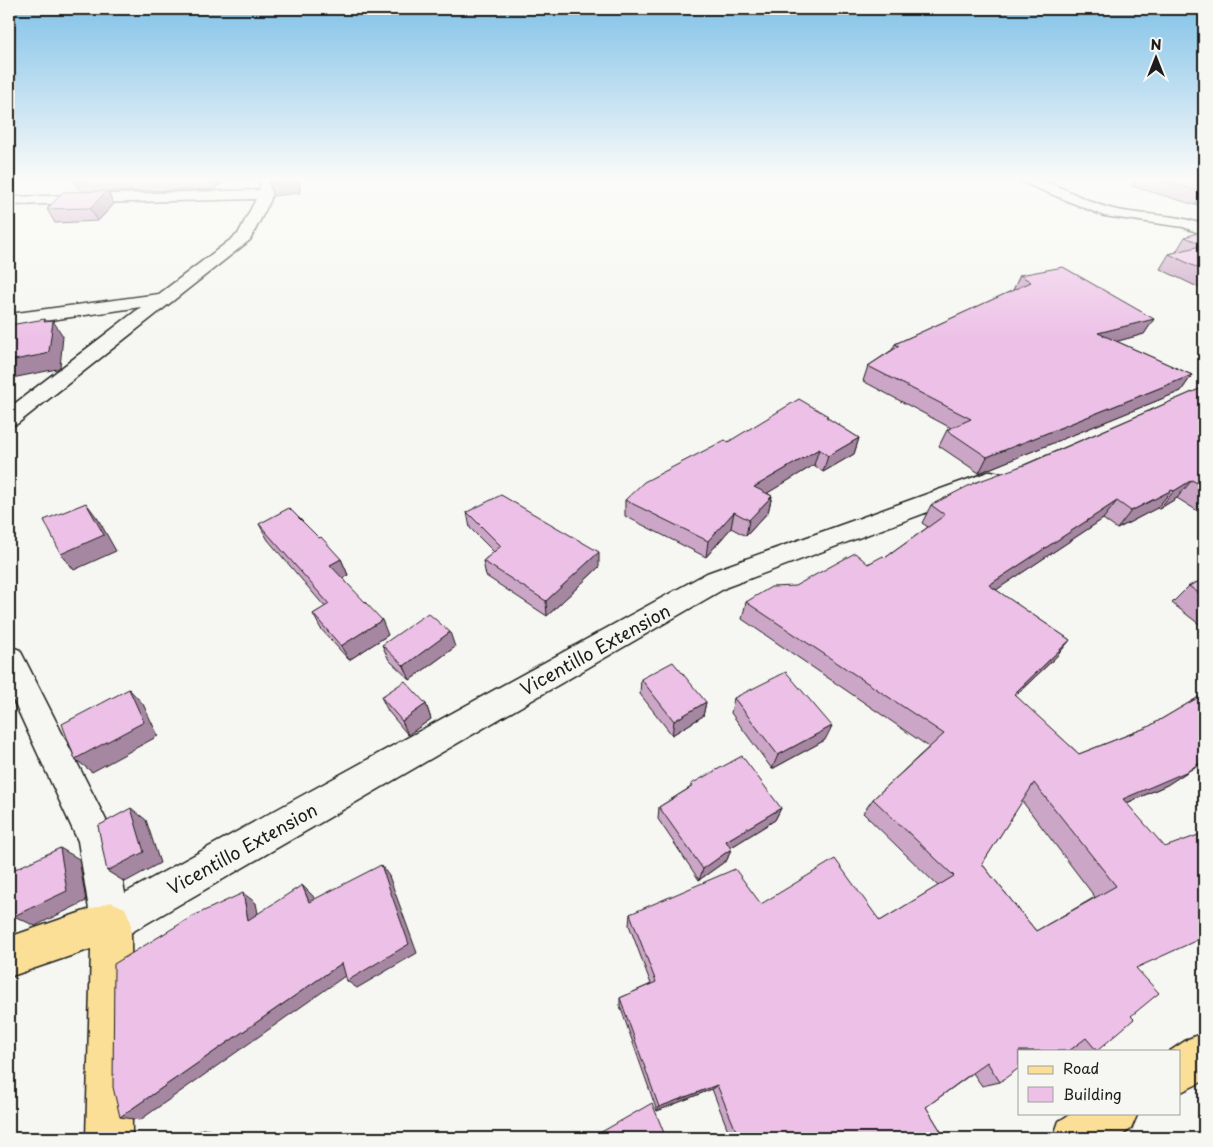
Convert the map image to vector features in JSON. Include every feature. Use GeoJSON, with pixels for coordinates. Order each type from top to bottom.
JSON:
{"type":"FeatureCollection","features":[{"type":"Feature","properties":{"kind":"main road","name":"Vicentillo Extension"},"geometry":{"type":"LineString","coordinates":[[9,957],[111,922]]}},
{"type":"Feature","properties":{"kind":"main road"},"geometry":{"type":"LineString","coordinates":[[109,1138],[111,922]]}},
{"type":"Feature","properties":{"kind":"main road"},"geometry":{"type":"LineString","coordinates":[[1180,1070],[1204,1055]]}},
{"type":"Feature","properties":{"kind":"main road"},"geometry":{"type":"LineString","coordinates":[[1076,1138],[1113,1114]]}},
{"type":"Feature","properties":{"kind":"street"},"geometry":{"type":"LineString","coordinates":[[9,419],[244,237],[246,232]]}},
{"type":"Feature","properties":{"kind":"street"},"geometry":{"type":"LineString","coordinates":[[9,320],[164,299]]}},
{"type":"Feature","properties":{"kind":"street","name":"Vicentillo Extension"},"geometry":{"type":"LineString","coordinates":[[111,922],[718,580],[1016,470]]}},
{"type":"Feature","properties":{"kind":"street"},"geometry":{"type":"LineString","coordinates":[[9,658],[96,839],[111,922]]}},
{"type":"Feature","properties":{"kind":"building"},"geometry":{"type":"Polygon","coordinates":[[[1204,232],[1204,245],[1185,237],[1204,232]]]}},
{"type":"Feature","properties":{"kind":"building"},"geometry":{"type":"Polygon","coordinates":[[[1204,245],[1204,271],[1169,254],[1204,245]]]}},
{"type":"Feature","properties":{"kind":"building"},"geometry":{"type":"Polygon","coordinates":[[[1063,267],[1154,319],[1098,333],[1192,375],[987,457],[947,430],[971,419],[868,366],[899,346],[895,344],[1031,282],[1020,275],[1063,267]]]}},
{"type":"Feature","properties":{"kind":"building"},"geometry":{"type":"Polygon","coordinates":[[[45,319],[44,322],[53,321],[49,351],[46,354],[9,361],[10,325],[45,319]]]}},
{"type":"Feature","properties":{"kind":"building"},"geometry":{"type":"Polygon","coordinates":[[[1204,387],[1204,487],[1192,480],[1174,491],[1172,490],[1131,511],[1117,501],[989,585],[1070,640],[1014,694],[1079,754],[1148,727],[1204,694],[1204,760],[1188,771],[1123,799],[1165,847],[1204,833],[1204,937],[1136,968],[1159,993],[1131,1016],[1134,1019],[1098,1050],[1086,1038],[1070,1050],[1018,1050],[1018,1069],[1000,1082],[987,1062],[926,1107],[945,1138],[739,1138],[717,1085],[659,1107],[620,998],[656,982],[630,914],[735,869],[761,904],[835,859],[880,921],[954,876],[873,799],[944,734],[746,602],[771,587],[795,586],[855,553],[868,564],[883,556],[885,558],[945,515],[931,505],[974,483],[1027,464],[1204,387]],[[1034,783],[982,864],[1036,931],[1116,886],[1034,783]]]}},
{"type":"Feature","properties":{"kind":"building"},"geometry":{"type":"Polygon","coordinates":[[[799,399],[828,416],[826,417],[859,438],[828,456],[819,449],[754,487],[772,496],[749,520],[734,512],[708,541],[625,500],[644,482],[725,440],[728,442],[799,399]]]}},
{"type":"Feature","properties":{"kind":"building"},"geometry":{"type":"Polygon","coordinates":[[[501,495],[599,552],[546,601],[483,561],[501,546],[467,512],[501,495]]]}},
{"type":"Feature","properties":{"kind":"building"},"geometry":{"type":"Polygon","coordinates":[[[86,503],[104,535],[61,554],[44,520],[86,503]]]}},
{"type":"Feature","properties":{"kind":"building"},"geometry":{"type":"Polygon","coordinates":[[[289,508],[319,538],[321,537],[341,559],[330,565],[382,620],[341,646],[313,614],[329,604],[259,524],[289,508]]]}},
{"type":"Feature","properties":{"kind":"building"},"geometry":{"type":"Polygon","coordinates":[[[1204,579],[1204,597],[1189,586],[1204,579]]]}},
{"type":"Feature","properties":{"kind":"building"},"geometry":{"type":"Polygon","coordinates":[[[428,613],[450,632],[404,666],[382,645],[428,613]]]}},
{"type":"Feature","properties":{"kind":"building"},"geometry":{"type":"Polygon","coordinates":[[[673,662],[706,702],[674,721],[641,679],[673,662]]]}},
{"type":"Feature","properties":{"kind":"building"},"geometry":{"type":"Polygon","coordinates":[[[786,672],[832,726],[778,755],[734,698],[786,672]]]}},
{"type":"Feature","properties":{"kind":"building"},"geometry":{"type":"Polygon","coordinates":[[[405,681],[426,704],[402,721],[381,697],[405,681]]]}},
{"type":"Feature","properties":{"kind":"building"},"geometry":{"type":"Polygon","coordinates":[[[129,689],[144,722],[75,759],[62,724],[129,689]]]}},
{"type":"Feature","properties":{"kind":"building"},"geometry":{"type":"Polygon","coordinates":[[[742,756],[781,808],[726,841],[731,849],[703,869],[659,807],[693,786],[691,784],[742,756]]]}},
{"type":"Feature","properties":{"kind":"building"},"geometry":{"type":"Polygon","coordinates":[[[131,808],[144,852],[107,871],[98,826],[131,808]]]}},
{"type":"Feature","properties":{"kind":"building"},"geometry":{"type":"Polygon","coordinates":[[[60,848],[67,891],[14,916],[11,871],[60,848]]]}},
{"type":"Feature","properties":{"kind":"building"},"geometry":{"type":"Polygon","coordinates":[[[381,865],[409,944],[347,981],[342,963],[120,1117],[113,1087],[114,964],[193,916],[243,893],[248,920],[302,885],[309,902],[381,865]]]}},
{"type":"Feature","properties":{"kind":"building"},"geometry":{"type":"Polygon","coordinates":[[[652,1103],[666,1138],[591,1138],[652,1103]]]}},
{"type":"Feature","properties":{"kind":"building"},"geometry":{"type":"Polygon","coordinates":[[[203,1129],[204,1138],[187,1138],[203,1129]]]}}]}
